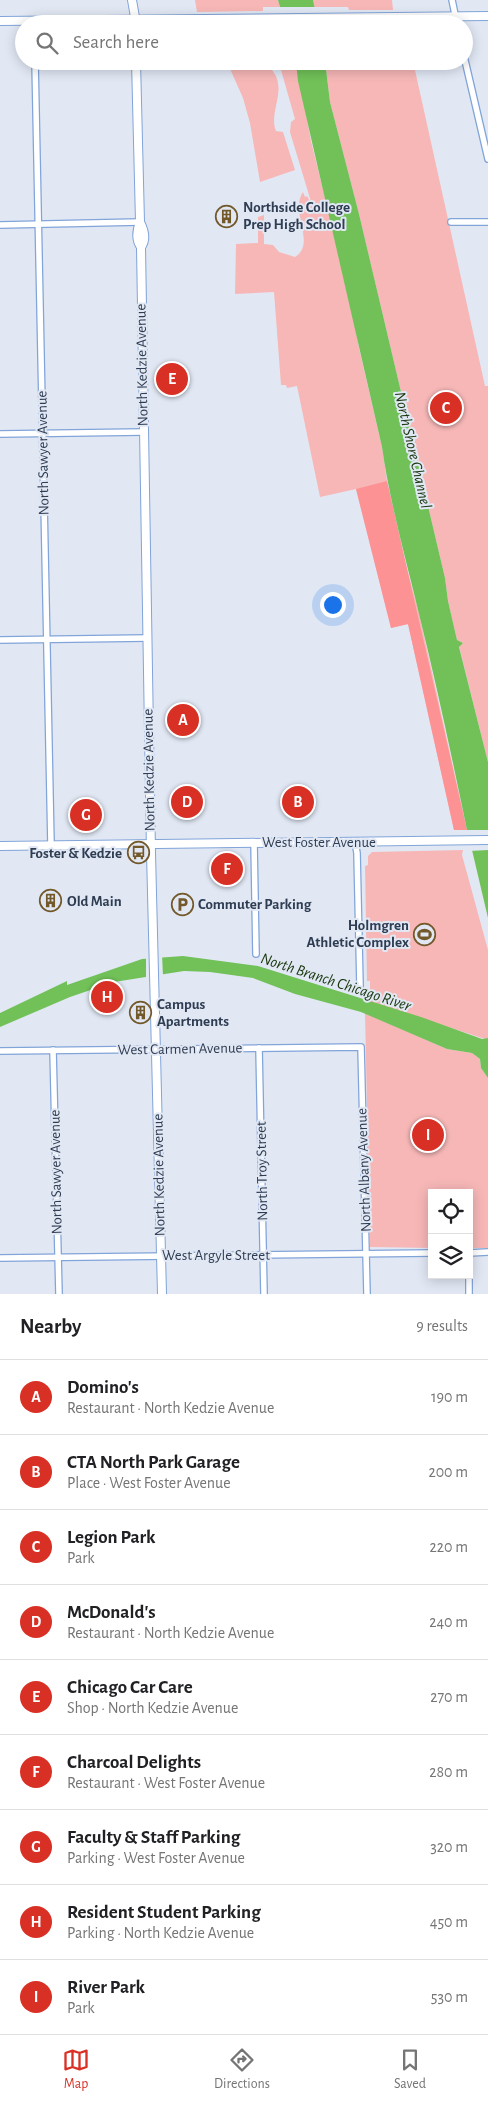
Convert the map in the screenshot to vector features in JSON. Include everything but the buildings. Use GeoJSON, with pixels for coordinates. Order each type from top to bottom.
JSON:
{"type":"FeatureCollection","features":[{"type":"Feature","properties":{"kind":"main road"},"geometry":{"type":"LineString","coordinates":[[132,0],[135,15]]}},
{"type":"Feature","properties":{"kind":"main road"},"geometry":{"type":"LineString","coordinates":[[473,18],[488,16]]}},
{"type":"Feature","properties":{"kind":"main road"},"geometry":{"type":"LineString","coordinates":[[0,21],[15,21]]}},
{"type":"Feature","properties":{"kind":"main road","name":"North Kedzie Avenue"},"geometry":{"type":"LineString","coordinates":[[136,70],[140,222],[144,231],[144,242],[141,247],[147,638],[162,1294]]}},
{"type":"Feature","properties":{"kind":"main road","name":"West Foster Avenue"},"geometry":{"type":"LineString","coordinates":[[0,846],[488,840]]}},
{"type":"Feature","properties":{"kind":"street"},"geometry":{"type":"LineString","coordinates":[[452,0],[455,15]]}},
{"type":"Feature","properties":{"kind":"street","name":"North Sawyer Avenue"},"geometry":{"type":"LineString","coordinates":[[34,70],[50,845]]}},
{"type":"Feature","properties":{"kind":"street"},"geometry":{"type":"LineString","coordinates":[[467,70],[488,159]]}},
{"type":"Feature","properties":{"kind":"street"},"geometry":{"type":"LineString","coordinates":[[479,119],[488,119]]}},
{"type":"Feature","properties":{"kind":"street"},"geometry":{"type":"LineString","coordinates":[[0,225],[140,222]]}},
{"type":"Feature","properties":{"kind":"street"},"geometry":{"type":"LineString","coordinates":[[451,222],[488,222]]}},
{"type":"Feature","properties":{"kind":"street"},"geometry":{"type":"LineString","coordinates":[[0,434],[144,432]]}},
{"type":"Feature","properties":{"kind":"street"},"geometry":{"type":"LineString","coordinates":[[0,640],[147,638]]}},
{"type":"Feature","properties":{"kind":"street"},"geometry":{"type":"LineString","coordinates":[[254,842],[256,954]]}},
{"type":"Feature","properties":{"kind":"street"},"geometry":{"type":"LineString","coordinates":[[355,842],[357,852],[360,986]]}},
{"type":"Feature","properties":{"kind":"street","name":"West Carmen Avenue"},"geometry":{"type":"LineString","coordinates":[[1,1051],[361,1047]]}},
{"type":"Feature","properties":{"kind":"street","name":"North Albany Avenue"},"geometry":{"type":"LineString","coordinates":[[361,1047],[367,1294]]}},
{"type":"Feature","properties":{"kind":"street","name":"North Troy Street"},"geometry":{"type":"LineString","coordinates":[[259,1048],[264,1294]]}},
{"type":"Feature","properties":{"kind":"street","name":"North Sawyer Avenue"},"geometry":{"type":"LineString","coordinates":[[53,1050],[59,1294]]}},
{"type":"Feature","properties":{"kind":"street"},"geometry":{"type":"LineString","coordinates":[[473,1252],[488,1252]]}},
{"type":"Feature","properties":{"kind":"street","name":"West Argyle Street"},"geometry":{"type":"LineString","coordinates":[[0,1258],[428,1253]]}},
{"type":"Feature","properties":{"kind":"street"},"geometry":{"type":"LineString","coordinates":[[469,1279],[469,1294]]}},
{"type":"Feature","properties":{"kind":"shaded area"},"geometry":{"type":"Polygon","coordinates":[[[195,0],[278,0],[280,7],[263,7],[263,11],[197,12],[195,0]]]}},
{"type":"Feature","properties":{"kind":"shaded area"},"geometry":{"type":"Polygon","coordinates":[[[313,0],[392,0],[393,10],[349,10],[348,7],[314,7],[313,0]]]}},
{"type":"Feature","properties":{"kind":"shaded area"},"geometry":{"type":"Polygon","coordinates":[[[231,70],[272,70],[278,84],[274,124],[276,131],[283,132],[295,170],[260,182],[250,123],[243,98],[231,70]]]}},
{"type":"Feature","properties":{"kind":"shaded area"},"geometry":{"type":"Polygon","coordinates":[[[281,70],[298,70],[311,141],[349,294],[359,348],[382,447],[387,481],[404,558],[419,613],[467,830],[454,830],[408,624],[391,628],[356,489],[320,497],[297,386],[287,388],[286,385],[281,385],[274,292],[235,294],[236,244],[258,243],[258,217],[264,215],[264,244],[273,245],[279,252],[295,257],[301,251],[304,244],[299,209],[303,192],[312,205],[290,132],[291,122],[295,119],[281,70]]]}},
{"type":"Feature","properties":{"kind":"shaded area"},"geometry":{"type":"Polygon","coordinates":[[[326,70],[415,70],[485,386],[488,386],[488,762],[459,646],[463,643],[457,640],[445,578],[359,214],[330,102],[326,70]]]}},
{"type":"Feature","properties":{"kind":"shaded area"},"geometry":{"type":"Polygon","coordinates":[[[387,481],[467,830],[454,830],[408,624],[391,628],[356,489],[387,481]]]}},
{"type":"Feature","properties":{"kind":"shaded area","name":"Holmgren Athletic Complex"},"geometry":{"type":"Polygon","coordinates":[[[463,850],[462,855],[488,950],[488,1038],[485,1039],[365,1000],[365,994],[370,995],[370,981],[367,981],[365,866],[368,865],[368,856],[372,852],[463,850]]]}},
{"type":"Feature","properties":{"kind":"shaded area"},"geometry":{"type":"Polygon","coordinates":[[[365,1013],[447,1049],[472,1053],[480,1059],[481,1068],[488,1078],[488,1248],[473,1248],[473,1189],[428,1189],[428,1248],[370,1247],[365,1013]]]}},
{"type":"Feature","properties":{"kind":"water"},"geometry":{"type":"Polygon","coordinates":[[[278,0],[313,0],[316,15],[313,15],[309,7],[280,7],[278,0]]]}},
{"type":"Feature","properties":{"kind":"water","name":"North Shore Channel"},"geometry":{"type":"Polygon","coordinates":[[[297,70],[326,70],[330,102],[359,214],[445,578],[457,640],[463,643],[459,647],[488,762],[488,918],[472,850],[478,850],[473,830],[467,830],[426,641],[394,510],[382,447],[297,70]]]}},
{"type":"Feature","properties":{"kind":"water"},"geometry":{"type":"Polygon","coordinates":[[[183,956],[258,966],[421,1017],[482,1039],[488,1038],[488,1078],[481,1068],[480,1059],[472,1053],[447,1049],[361,1012],[295,994],[253,978],[210,972],[184,971],[114,982],[70,997],[0,1027],[0,1013],[67,981],[67,985],[142,959],[183,956]]]}},
{"type":"Feature","properties":{"kind":"pier"},"geometry":{"type":"Polygon","coordinates":[[[277,7],[317,7],[318,15],[279,15],[277,7]]]}},
{"type":"Feature","properties":{"kind":"pier"},"geometry":{"type":"Polygon","coordinates":[[[465,830],[488,830],[488,850],[469,851],[475,848],[471,832],[465,830]]]}},
{"type":"Feature","properties":{"kind":"pier"},"geometry":{"type":"Polygon","coordinates":[[[162,954],[163,977],[146,979],[146,956],[162,954]]]}},
{"type":"Feature","properties":{"kind":"place","name":"Northside College Prep High School"},"geometry":{"type":"Point","coordinates":[227,216]}},
{"type":"Feature","properties":{"kind":"place","name":"Chicago Car Care"},"geometry":{"type":"Point","coordinates":[172,379]}},
{"type":"Feature","properties":{"kind":"place","name":"Legion Park"},"geometry":{"type":"Point","coordinates":[446,408]}},
{"type":"Feature","properties":{"kind":"place","name":"Domino's"},"geometry":{"type":"Point","coordinates":[183,720]}},
{"type":"Feature","properties":{"kind":"place","name":"McDonald's"},"geometry":{"type":"Point","coordinates":[187,802]}},
{"type":"Feature","properties":{"kind":"place","name":"CTA North Park Garage"},"geometry":{"type":"Point","coordinates":[298,802]}},
{"type":"Feature","properties":{"kind":"place","name":"Faculty & Staff Parking"},"geometry":{"type":"Point","coordinates":[86,815]}},
{"type":"Feature","properties":{"kind":"place","name":"Foster & Kedzie"},"geometry":{"type":"Point","coordinates":[138,853]}},
{"type":"Feature","properties":{"kind":"place","name":"Charcoal Delights"},"geometry":{"type":"Point","coordinates":[227,869]}},
{"type":"Feature","properties":{"kind":"place","name":"Old Main"},"geometry":{"type":"Point","coordinates":[51,901]}},
{"type":"Feature","properties":{"kind":"place","name":"Commuter Parking"},"geometry":{"type":"Point","coordinates":[182,904]}},
{"type":"Feature","properties":{"kind":"place","name":"Holmgren Athletic Complex"},"geometry":{"type":"Point","coordinates":[425,934]}},
{"type":"Feature","properties":{"kind":"place","name":"Resident Student Parking"},"geometry":{"type":"Point","coordinates":[107,997]}},
{"type":"Feature","properties":{"kind":"place","name":"Campus Apartments"},"geometry":{"type":"Point","coordinates":[141,1013]}},
{"type":"Feature","properties":{"kind":"place","name":"River Park"},"geometry":{"type":"Point","coordinates":[428,1135]}},
{"type":"Feature","properties":{"kind":"water label","name":"North Branch Chicago River"},"geometry":{"type":"Point","coordinates":[336,982]}}]}
